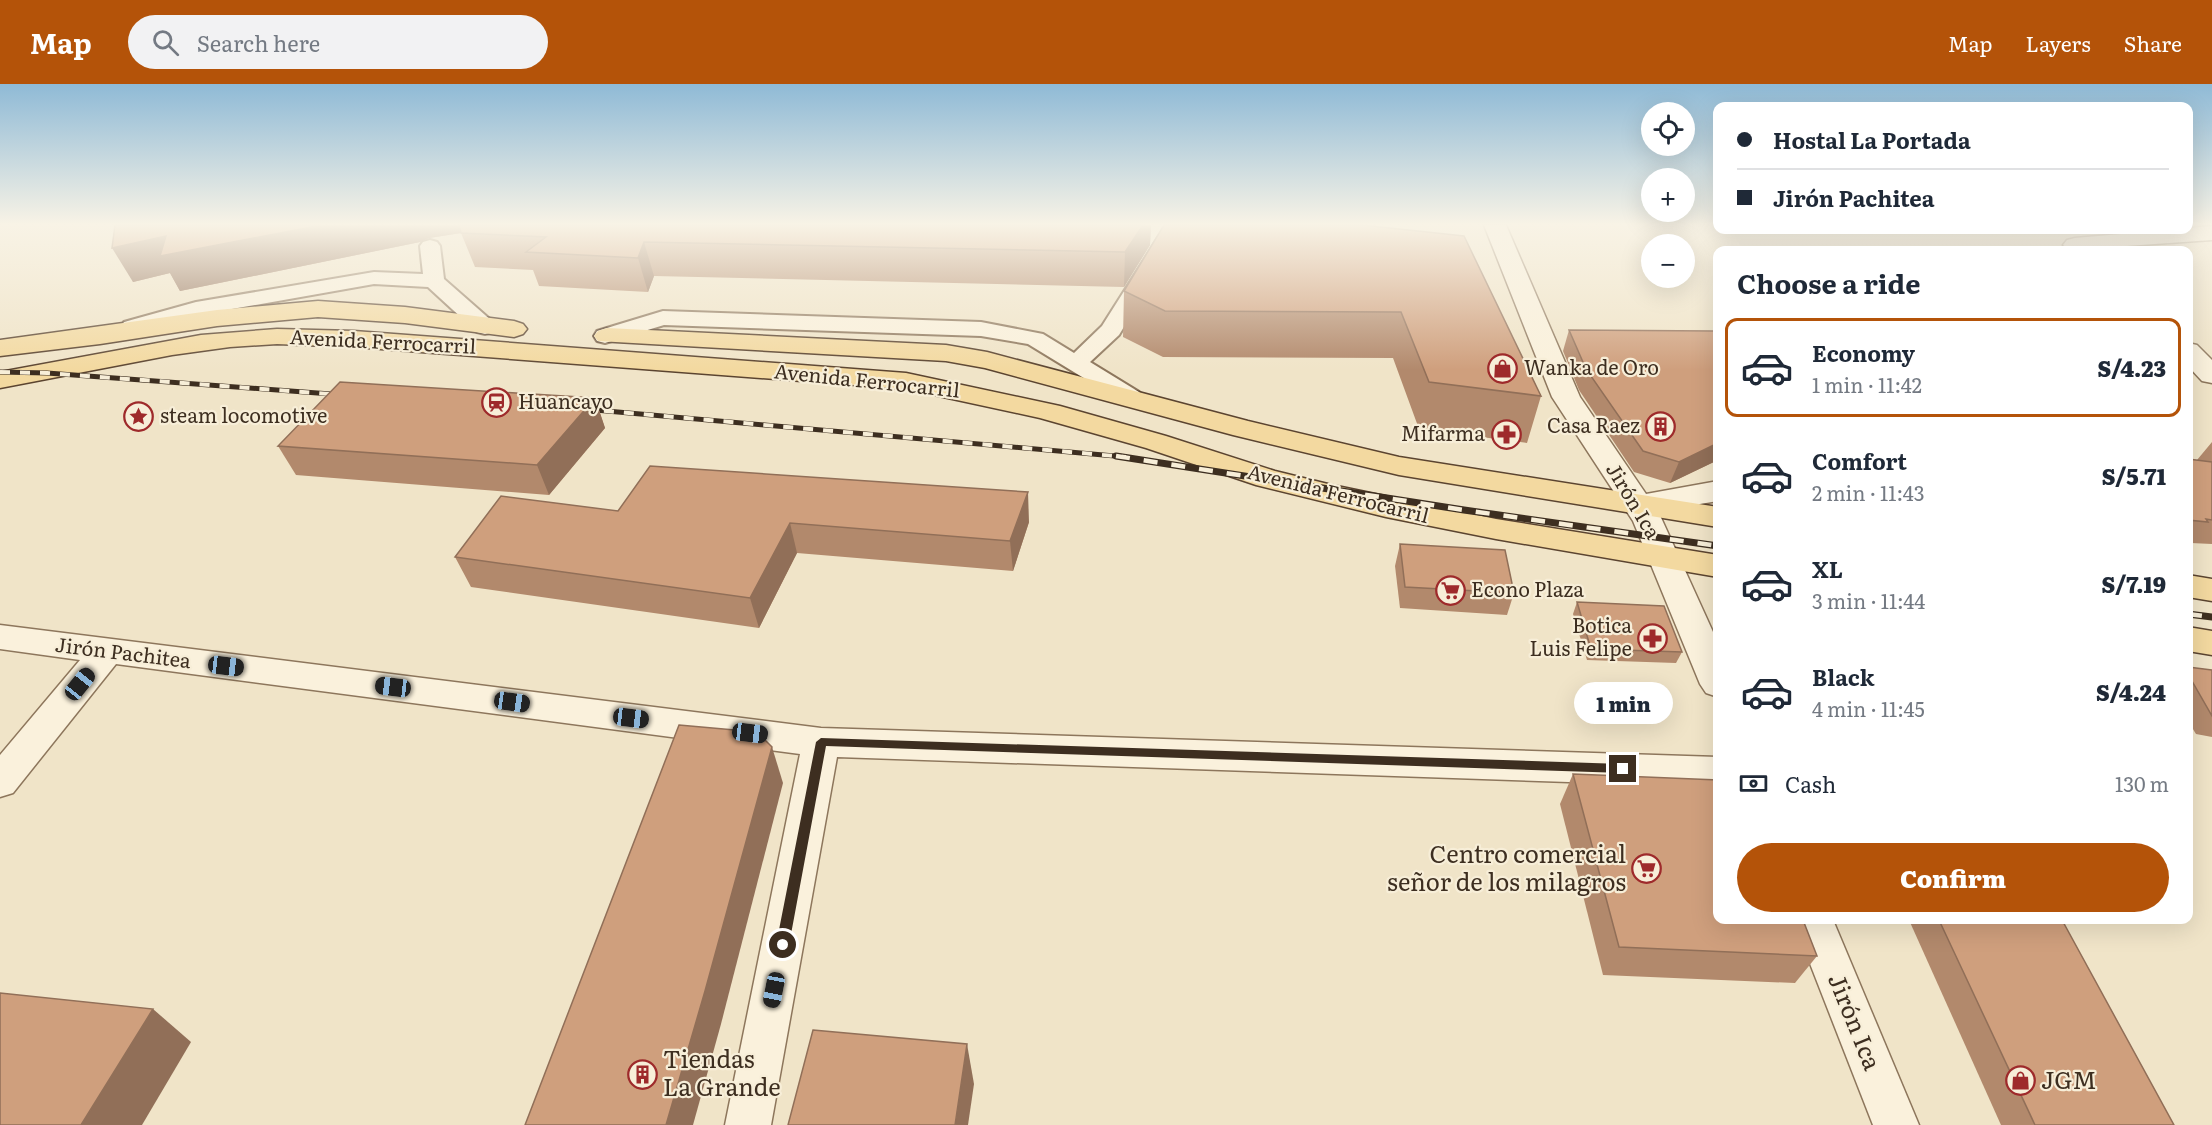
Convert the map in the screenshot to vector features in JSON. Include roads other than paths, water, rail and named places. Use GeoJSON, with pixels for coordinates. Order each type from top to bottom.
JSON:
{"type":"FeatureCollection","features":[{"type":"Feature","properties":{"kind":"main road","name":"Avenida Ferrocarril"},"geometry":{"type":"LineString","coordinates":[[0,348],[100,336],[217,318],[318,309],[405,315],[485,327],[605,336],[946,353],[1025,368],[1243,429],[1399,466],[1713,516]]}},
{"type":"Feature","properties":{"kind":"main road","name":"Avenida Ferrocarril"},"geometry":{"type":"LineString","coordinates":[[0,380],[229,339],[278,336],[354,339],[906,381],[994,397],[1058,414],[1192,453],[1274,481],[1391,510],[1713,565]]}},
{"type":"Feature","properties":{"kind":"main road"},"geometry":{"type":"LineString","coordinates":[[2193,587],[2212,590]]}},
{"type":"Feature","properties":{"kind":"main road"},"geometry":{"type":"LineString","coordinates":[[2193,640],[2212,643]]}},
{"type":"Feature","properties":{"kind":"street","name":"Jirón Ica"},"geometry":{"type":"LineString","coordinates":[[1515,274],[1566,397],[1648,520],[1713,672]]}},
{"type":"Feature","properties":{"kind":"street"},"geometry":{"type":"LineString","coordinates":[[2193,356],[2212,375]]}},
{"type":"Feature","properties":{"kind":"street"},"geometry":{"type":"LineString","coordinates":[[1639,505],[1713,492]]}},
{"type":"Feature","properties":{"kind":"street","name":"Jirón Pachitea"},"geometry":{"type":"LineString","coordinates":[[0,637],[821,742],[1713,772]]}},
{"type":"Feature","properties":{"kind":"street"},"geometry":{"type":"LineString","coordinates":[[0,782],[107,651]]}},
{"type":"Feature","properties":{"kind":"street"},"geometry":{"type":"LineString","coordinates":[[748,1125],[821,742]]}},
{"type":"Feature","properties":{"kind":"street","name":"Jirón Ica"},"geometry":{"type":"LineString","coordinates":[[1815,924],[1896,1125]]}},
{"type":"Feature","properties":{"kind":"lane"},"geometry":{"type":"LineString","coordinates":[[433,274],[434,281]]}},
{"type":"Feature","properties":{"kind":"lane"},"geometry":{"type":"LineString","coordinates":[[1076,364],[1111,330],[1146,274]]}},
{"type":"Feature","properties":{"kind":"lane"},"geometry":{"type":"LineString","coordinates":[[100,336],[195,309],[374,278],[434,281],[485,327]]}},
{"type":"Feature","properties":{"kind":"lane"},"geometry":{"type":"LineString","coordinates":[[605,336],[663,318],[981,329],[1035,339],[1131,398]]}},
{"type":"Feature","properties":{"kind":"railway"},"geometry":{"type":"LineString","coordinates":[[0,372],[47,373],[344,395]]}},
{"type":"Feature","properties":{"kind":"railway"},"geometry":{"type":"LineString","coordinates":[[584,409],[1118,456]]}},
{"type":"Feature","properties":{"kind":"railway"},"geometry":{"type":"LineString","coordinates":[[1118,456],[1126,457]]}},
{"type":"Feature","properties":{"kind":"railway"},"geometry":{"type":"LineString","coordinates":[[1118,456],[1464,510],[1713,545]]}},
{"type":"Feature","properties":{"kind":"railway"},"geometry":{"type":"LineString","coordinates":[[2193,615],[2212,617]]}},
{"type":"Feature","properties":{"kind":"place","name":"Wanka de Oro"},"geometry":{"type":"Point","coordinates":[1503,368]}},
{"type":"Feature","properties":{"kind":"place","name":"Huancayo"},"geometry":{"type":"Point","coordinates":[497,402]}},
{"type":"Feature","properties":{"kind":"place","name":"steam locomotive"},"geometry":{"type":"Point","coordinates":[139,416]}},
{"type":"Feature","properties":{"kind":"place","name":"Casa Raez"},"geometry":{"type":"Point","coordinates":[1661,426]}},
{"type":"Feature","properties":{"kind":"place","name":"Mifarma"},"geometry":{"type":"Point","coordinates":[1506,434]}},
{"type":"Feature","properties":{"kind":"place","name":"Econo Plaza"},"geometry":{"type":"Point","coordinates":[1450,590]}},
{"type":"Feature","properties":{"kind":"place","name":"Botica Luis Felipe"},"geometry":{"type":"Point","coordinates":[1653,638]}},
{"type":"Feature","properties":{"kind":"place","name":"Centro comercial señor de los milagros"},"geometry":{"type":"Point","coordinates":[1647,869]}},
{"type":"Feature","properties":{"kind":"place","name":"Tiendas La Grande"},"geometry":{"type":"Point","coordinates":[642,1074]}},
{"type":"Feature","properties":{"kind":"place","name":"JGM"},"geometry":{"type":"Point","coordinates":[2020,1081]}}]}
